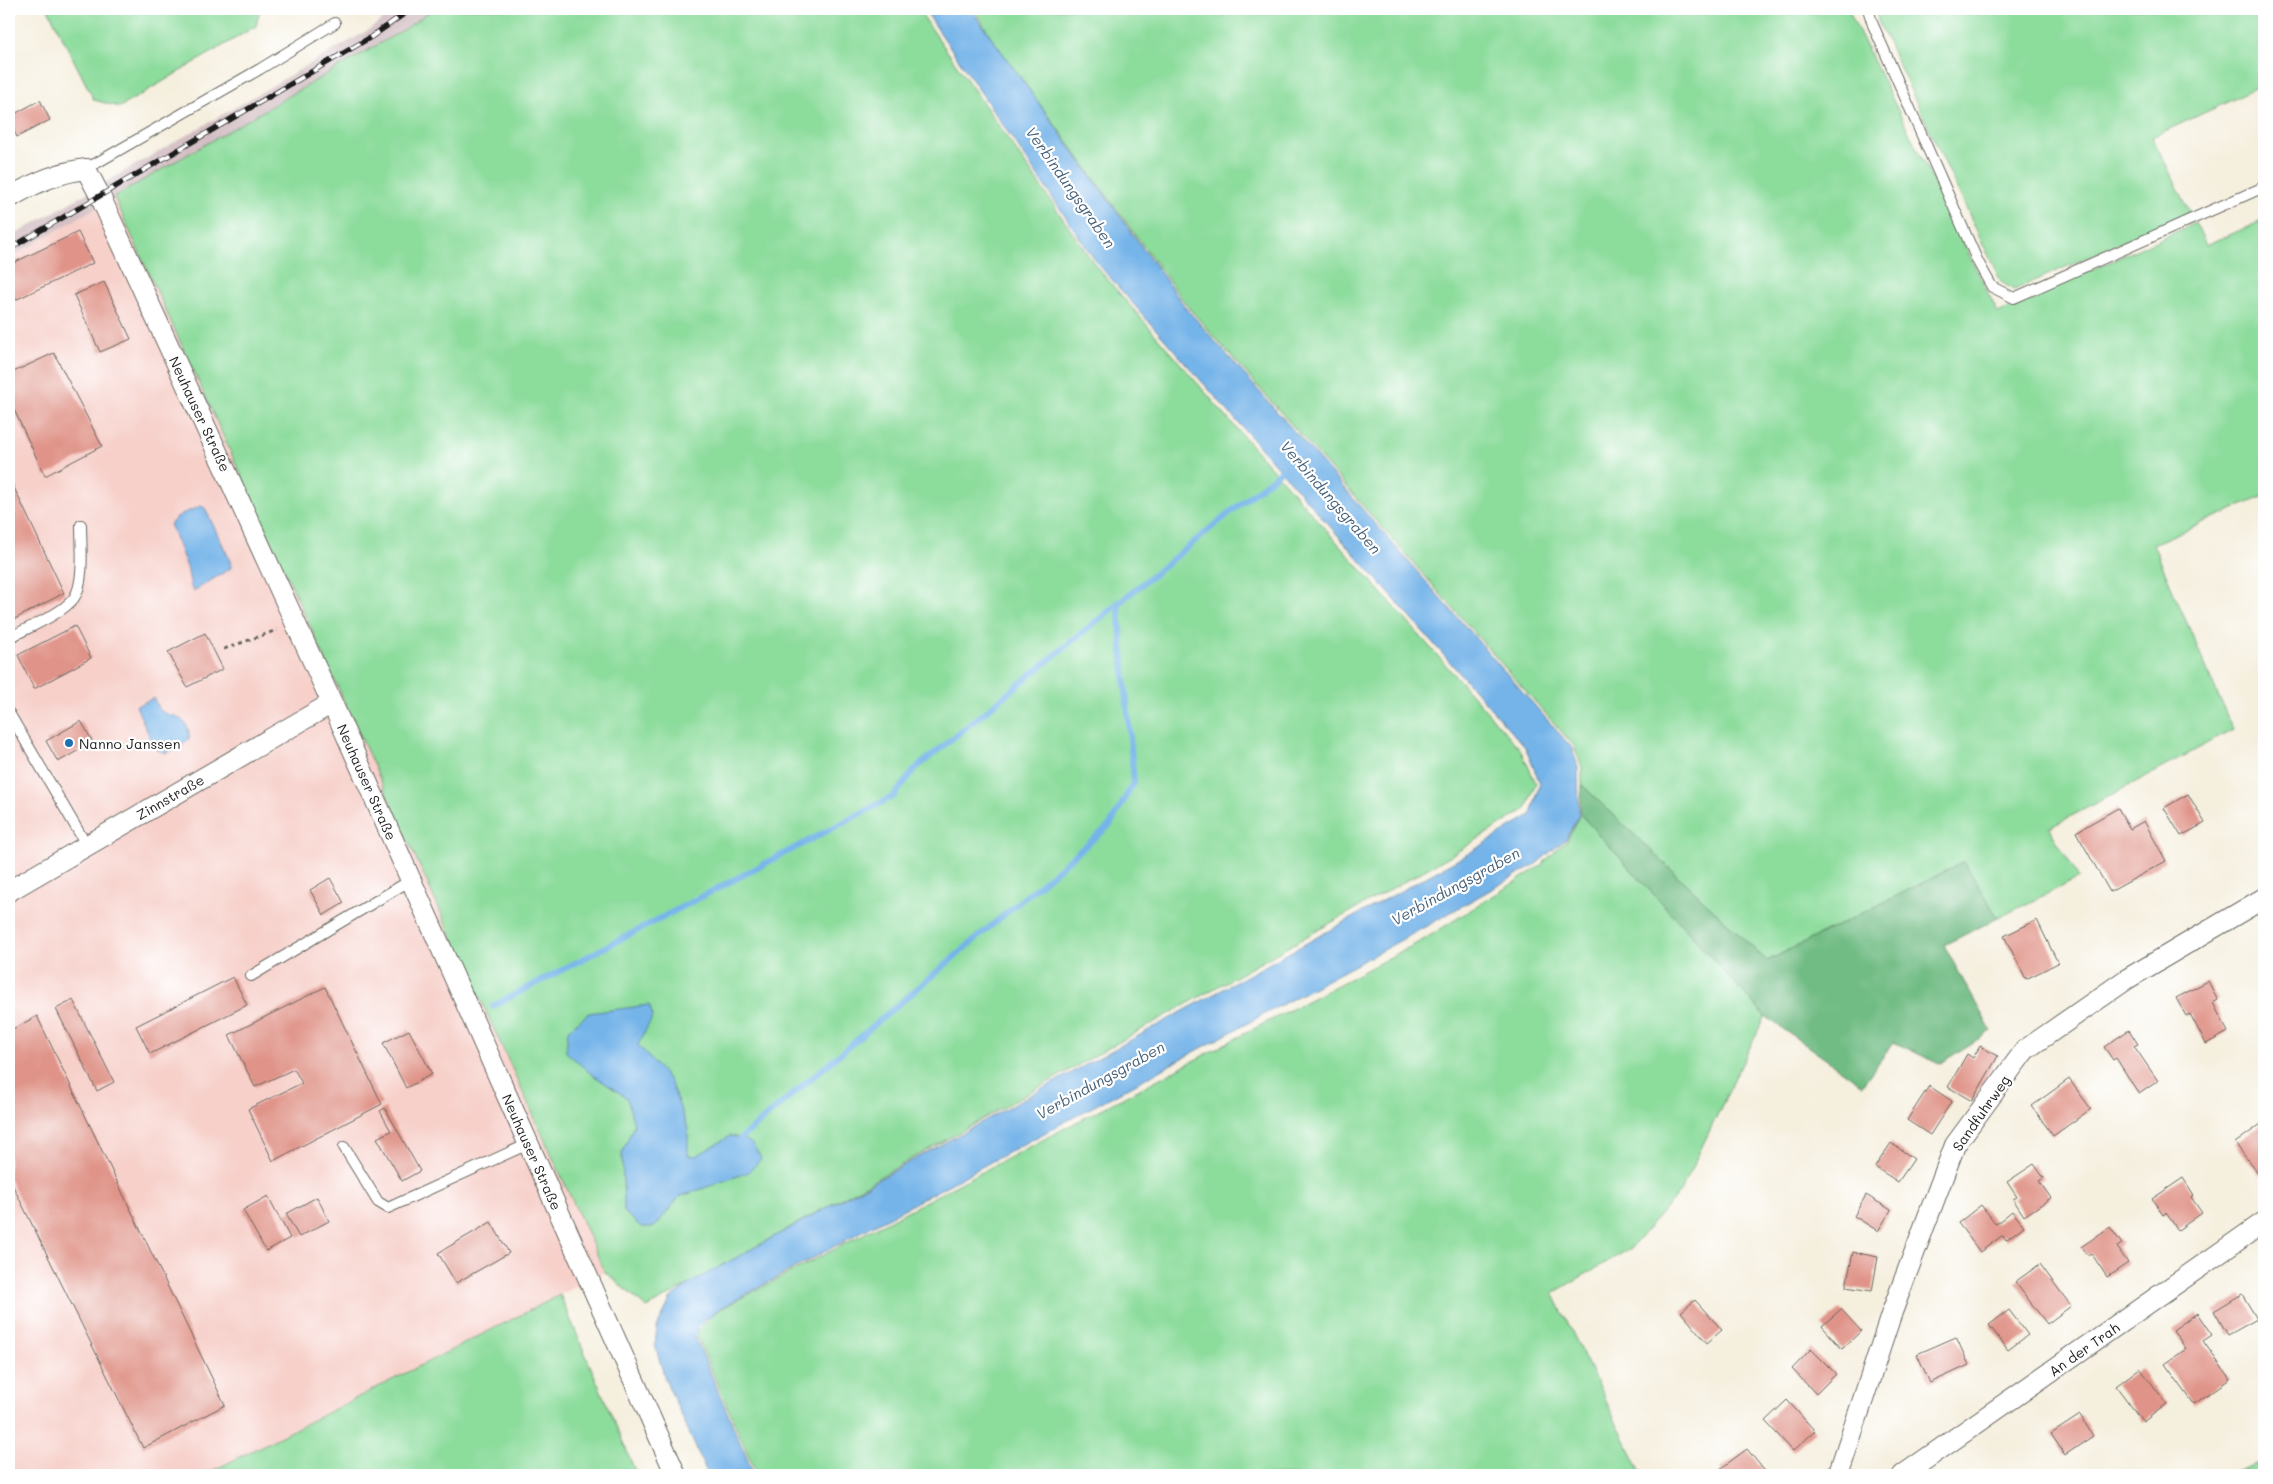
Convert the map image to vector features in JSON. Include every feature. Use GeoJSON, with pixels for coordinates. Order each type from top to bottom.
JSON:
{"type":"FeatureCollection","features":[{"type":"Feature","properties":{"kind":"street"},"geometry":{"type":"LineString","coordinates":[[9,198],[25,188],[70,170],[86,169]]}},
{"type":"Feature","properties":{"kind":"street","name":"Neuhauser Straße"},"geometry":{"type":"LineString","coordinates":[[86,169],[108,213],[332,703],[676,1475]]}},
{"type":"Feature","properties":{"kind":"street","name":"Zinnstraße"},"geometry":{"type":"LineString","coordinates":[[9,891],[332,703]]}},
{"type":"Feature","properties":{"kind":"street","name":"Sandfuhrweg"},"geometry":{"type":"LineString","coordinates":[[1838,1475],[1892,1312],[1955,1145],[2025,1050],[2127,979],[2264,898]]}},
{"type":"Feature","properties":{"kind":"street","name":"An der Trah"},"geometry":{"type":"LineString","coordinates":[[1903,1475],[2264,1222]]}},
{"type":"Feature","properties":{"kind":"lane"},"geometry":{"type":"LineString","coordinates":[[1868,9],[1873,25],[1978,262],[1992,287],[2014,298],[2264,187]]}},
{"type":"Feature","properties":{"kind":"lane"},"geometry":{"type":"LineString","coordinates":[[86,169],[260,69],[335,23]]}},
{"type":"Feature","properties":{"kind":"lane"},"geometry":{"type":"LineString","coordinates":[[9,638],[64,607],[75,596],[80,574],[81,525]]}},
{"type":"Feature","properties":{"kind":"lane"},"geometry":{"type":"LineString","coordinates":[[9,713],[87,846]]}},
{"type":"Feature","properties":{"kind":"lane"},"geometry":{"type":"LineString","coordinates":[[251,976],[411,880]]}},
{"type":"Feature","properties":{"kind":"lane"},"geometry":{"type":"LineString","coordinates":[[344,1147],[378,1202],[388,1208],[528,1144]]}},
{"type":"Feature","properties":{"kind":"path"},"geometry":{"type":"LineString","coordinates":[[224,649],[253,637],[296,624]]}},
{"type":"Feature","properties":{"kind":"shaded area"},"geometry":{"type":"Polygon","coordinates":[[[398,9],[433,9],[405,29],[9,258],[9,238],[365,32],[398,9]]]}},
{"type":"Feature","properties":{"kind":"shaded area"},"geometry":{"type":"Polygon","coordinates":[[[114,197],[605,1272],[204,1475],[9,1475],[9,258],[114,197]]]}},
{"type":"Feature","properties":{"kind":"green space"},"geometry":{"type":"Polygon","coordinates":[[[48,9],[260,9],[256,26],[120,107],[94,100],[48,9]]]}},
{"type":"Feature","properties":{"kind":"green space"},"geometry":{"type":"Polygon","coordinates":[[[433,9],[918,9],[1095,265],[1237,429],[1520,749],[1536,783],[1526,809],[1462,849],[647,1308],[605,1272],[114,197],[405,29],[433,9]]]}},
{"type":"Feature","properties":{"kind":"green space"},"geometry":{"type":"Polygon","coordinates":[[[974,9],[1848,9],[1998,313],[2195,223],[2206,245],[2264,220],[2264,496],[2153,544],[2233,730],[2049,828],[2079,878],[1998,918],[1964,862],[1767,961],[1582,785],[1582,767],[1574,746],[1188,307],[993,40],[974,9]]]}},
{"type":"Feature","properties":{"kind":"green space"},"geometry":{"type":"Polygon","coordinates":[[[1875,9],[2264,9],[2264,85],[2152,137],[2190,212],[2014,290],[2001,282],[1879,23],[1875,9]]]}},
{"type":"Feature","properties":{"kind":"green space"},"geometry":{"type":"Polygon","coordinates":[[[1582,785],[1767,961],[1964,862],[1998,918],[1944,945],[1991,1031],[1939,1064],[1894,1042],[1862,1085],[1765,1016],[1580,814],[1582,785]]]}},
{"type":"Feature","properties":{"kind":"green space"},"geometry":{"type":"Polygon","coordinates":[[[1580,814],[1765,1016],[1680,1192],[1631,1248],[1553,1293],[1642,1475],[757,1475],[697,1337],[699,1329],[717,1311],[1423,940],[1539,867],[1567,840],[1580,814]]]}},
{"type":"Feature","properties":{"kind":"green space"},"geometry":{"type":"Polygon","coordinates":[[[560,1295],[637,1475],[204,1475],[560,1295]]]}},
{"type":"Feature","properties":{"kind":"green space"},"geometry":{"type":"Polygon","coordinates":[[[2264,1461],[2264,1475],[2229,1475],[2264,1461]]]}},
{"type":"Feature","properties":{"kind":"water","name":"Verbindungsgraben"},"geometry":{"type":"Polygon","coordinates":[[[924,9],[971,9],[1186,308],[1572,748],[1578,767],[1579,814],[1566,839],[1536,864],[1416,932],[717,1310],[697,1328],[695,1337],[754,1475],[708,1475],[665,1379],[655,1345],[657,1327],[671,1298],[692,1282],[1466,855],[1531,815],[1540,783],[1525,747],[1097,263],[924,9]]]}},
{"type":"Feature","properties":{"kind":"water"},"geometry":{"type":"Polygon","coordinates":[[[201,506],[205,508],[230,560],[231,568],[194,591],[191,587],[187,567],[170,524],[180,515],[201,506]]]}},
{"type":"Feature","properties":{"kind":"water"},"geometry":{"type":"Polygon","coordinates":[[[154,698],[156,704],[165,713],[174,715],[182,720],[187,725],[189,732],[189,739],[180,747],[166,753],[155,749],[136,706],[154,698]]]}},
{"type":"Feature","properties":{"kind":"water"},"geometry":{"type":"Polygon","coordinates":[[[649,1005],[653,1016],[638,1045],[670,1081],[688,1129],[688,1155],[696,1156],[730,1136],[742,1138],[750,1142],[761,1159],[749,1172],[679,1197],[655,1227],[641,1227],[624,1212],[622,1153],[634,1125],[627,1098],[590,1073],[566,1052],[568,1030],[589,1013],[649,1005]]]}},
{"type":"Feature","properties":{"kind":"building"},"geometry":{"type":"Polygon","coordinates":[[[40,100],[50,120],[17,137],[9,117],[40,100]]]}},
{"type":"Feature","properties":{"kind":"building"},"geometry":{"type":"Polygon","coordinates":[[[78,232],[93,263],[9,303],[9,265],[78,232]]]}},
{"type":"Feature","properties":{"kind":"building"},"geometry":{"type":"Polygon","coordinates":[[[104,282],[131,339],[100,352],[74,295],[104,282]]]}},
{"type":"Feature","properties":{"kind":"building"},"geometry":{"type":"Polygon","coordinates":[[[54,353],[102,446],[45,476],[9,399],[9,374],[54,353]]]}},
{"type":"Feature","properties":{"kind":"building"},"geometry":{"type":"Polygon","coordinates":[[[9,477],[64,593],[9,622],[9,477]]]}},
{"type":"Feature","properties":{"kind":"building"},"geometry":{"type":"Polygon","coordinates":[[[75,626],[91,658],[34,689],[18,655],[75,626]]]}},
{"type":"Feature","properties":{"kind":"building"},"geometry":{"type":"Polygon","coordinates":[[[205,633],[223,669],[187,687],[168,652],[205,633]]]}},
{"type":"Feature","properties":{"kind":"building"},"geometry":{"type":"Polygon","coordinates":[[[81,721],[93,742],[58,762],[46,741],[81,721]]]}},
{"type":"Feature","properties":{"kind":"building"},"geometry":{"type":"Polygon","coordinates":[[[2188,794],[2205,823],[2181,836],[2164,808],[2188,794]]]}},
{"type":"Feature","properties":{"kind":"building"},"geometry":{"type":"Polygon","coordinates":[[[2118,808],[2130,829],[2144,821],[2166,861],[2110,892],[2076,832],[2118,808]]]}},
{"type":"Feature","properties":{"kind":"building"},"geometry":{"type":"Polygon","coordinates":[[[330,878],[344,903],[324,915],[310,890],[330,878]]]}},
{"type":"Feature","properties":{"kind":"building"},"geometry":{"type":"Polygon","coordinates":[[[2037,920],[2058,963],[2026,979],[2004,936],[2037,920]]]}},
{"type":"Feature","properties":{"kind":"building"},"geometry":{"type":"Polygon","coordinates":[[[233,977],[247,1005],[150,1054],[136,1026],[233,977]]]}},
{"type":"Feature","properties":{"kind":"building"},"geometry":{"type":"Polygon","coordinates":[[[2208,981],[2218,1000],[2213,1003],[2228,1032],[2206,1044],[2190,1014],[2186,1016],[2176,998],[2208,981]]]}},
{"type":"Feature","properties":{"kind":"building"},"geometry":{"type":"Polygon","coordinates":[[[325,987],[382,1104],[273,1161],[248,1109],[302,1083],[294,1069],[255,1087],[229,1035],[325,987]]]}},
{"type":"Feature","properties":{"kind":"building"},"geometry":{"type":"Polygon","coordinates":[[[73,1000],[114,1082],[97,1091],[56,1009],[73,1000]]]}},
{"type":"Feature","properties":{"kind":"building"},"geometry":{"type":"Polygon","coordinates":[[[37,1016],[225,1405],[143,1448],[9,1178],[9,1031],[37,1016]]]}},
{"type":"Feature","properties":{"kind":"building"},"geometry":{"type":"Polygon","coordinates":[[[409,1030],[432,1074],[406,1088],[383,1043],[409,1030]]]}},
{"type":"Feature","properties":{"kind":"building"},"geometry":{"type":"Polygon","coordinates":[[[2129,1030],[2138,1044],[2134,1046],[2158,1081],[2139,1094],[2116,1058],[2113,1060],[2104,1047],[2129,1030]]]}},
{"type":"Feature","properties":{"kind":"building"},"geometry":{"type":"Polygon","coordinates":[[[1980,1046],[1998,1056],[1972,1101],[1948,1087],[1967,1054],[1973,1058],[1980,1046]]]}},
{"type":"Feature","properties":{"kind":"building"},"geometry":{"type":"Polygon","coordinates":[[[2069,1079],[2091,1109],[2053,1136],[2032,1106],[2069,1079]]]}},
{"type":"Feature","properties":{"kind":"building"},"geometry":{"type":"Polygon","coordinates":[[[1929,1086],[1952,1101],[1930,1135],[1907,1120],[1929,1086]]]}},
{"type":"Feature","properties":{"kind":"building"},"geometry":{"type":"Polygon","coordinates":[[[385,1108],[420,1171],[402,1181],[377,1138],[391,1131],[380,1111],[385,1108]]]}},
{"type":"Feature","properties":{"kind":"building"},"geometry":{"type":"Polygon","coordinates":[[[2261,1124],[2264,1128],[2264,1171],[2259,1175],[2235,1143],[2261,1124]]]}},
{"type":"Feature","properties":{"kind":"building"},"geometry":{"type":"Polygon","coordinates":[[[1891,1143],[1914,1159],[1898,1182],[1875,1167],[1891,1143]]]}},
{"type":"Feature","properties":{"kind":"building"},"geometry":{"type":"Polygon","coordinates":[[[2034,1164],[2044,1178],[2039,1181],[2051,1198],[2024,1216],[2013,1199],[2017,1197],[2007,1182],[2034,1164]]]}},
{"type":"Feature","properties":{"kind":"building"},"geometry":{"type":"Polygon","coordinates":[[[2183,1178],[2194,1195],[2191,1197],[2202,1213],[2178,1230],[2166,1213],[2163,1215],[2152,1199],[2183,1178]]]}},
{"type":"Feature","properties":{"kind":"building"},"geometry":{"type":"Polygon","coordinates":[[[1866,1195],[1891,1210],[1878,1231],[1854,1216],[1866,1195]]]}},
{"type":"Feature","properties":{"kind":"building"},"geometry":{"type":"Polygon","coordinates":[[[268,1196],[290,1238],[266,1251],[243,1210],[268,1196]]]}},
{"type":"Feature","properties":{"kind":"building"},"geometry":{"type":"Polygon","coordinates":[[[317,1197],[329,1221],[299,1237],[286,1214],[317,1197]]]}},
{"type":"Feature","properties":{"kind":"building"},"geometry":{"type":"Polygon","coordinates":[[[1981,1205],[1996,1224],[2012,1211],[2024,1226],[2006,1240],[2003,1235],[1980,1252],[1958,1223],[1981,1205]]]}},
{"type":"Feature","properties":{"kind":"building"},"geometry":{"type":"Polygon","coordinates":[[[491,1222],[509,1253],[456,1283],[438,1253],[491,1222]]]}},
{"type":"Feature","properties":{"kind":"building"},"geometry":{"type":"Polygon","coordinates":[[[2110,1227],[2122,1244],[2117,1247],[2128,1263],[2107,1277],[2091,1253],[2087,1255],[2081,1247],[2110,1227]]]}},
{"type":"Feature","properties":{"kind":"building"},"geometry":{"type":"Polygon","coordinates":[[[1853,1252],[1878,1257],[1872,1291],[1846,1287],[1853,1252]]]}},
{"type":"Feature","properties":{"kind":"building"},"geometry":{"type":"Polygon","coordinates":[[[2040,1264],[2071,1306],[2047,1324],[2015,1282],[2040,1264]]]}},
{"type":"Feature","properties":{"kind":"building"},"geometry":{"type":"Polygon","coordinates":[[[2242,1294],[2257,1319],[2228,1335],[2214,1311],[2242,1294]]]}},
{"type":"Feature","properties":{"kind":"building"},"geometry":{"type":"Polygon","coordinates":[[[1695,1300],[1722,1330],[1707,1343],[1681,1312],[1695,1300]]]}},
{"type":"Feature","properties":{"kind":"building"},"geometry":{"type":"Polygon","coordinates":[[[1841,1309],[1861,1331],[1842,1349],[1822,1326],[1841,1309]]]}},
{"type":"Feature","properties":{"kind":"building"},"geometry":{"type":"Polygon","coordinates":[[[2009,1310],[2028,1335],[2008,1350],[1989,1325],[2009,1310]]]}},
{"type":"Feature","properties":{"kind":"building"},"geometry":{"type":"Polygon","coordinates":[[[2197,1313],[2212,1335],[2203,1341],[2230,1379],[2194,1404],[2165,1364],[2186,1349],[2173,1330],[2197,1313]]]}},
{"type":"Feature","properties":{"kind":"building"},"geometry":{"type":"Polygon","coordinates":[[[1956,1337],[1969,1365],[1930,1383],[1917,1354],[1956,1337]]]}},
{"type":"Feature","properties":{"kind":"building"},"geometry":{"type":"Polygon","coordinates":[[[1811,1349],[1836,1374],[1816,1394],[1792,1369],[1811,1349]]]}},
{"type":"Feature","properties":{"kind":"building"},"geometry":{"type":"Polygon","coordinates":[[[2140,1368],[2167,1404],[2143,1422],[2116,1386],[2140,1368]]]}},
{"type":"Feature","properties":{"kind":"building"},"geometry":{"type":"Polygon","coordinates":[[[1787,1400],[1815,1431],[1793,1451],[1765,1421],[1787,1400]]]}},
{"type":"Feature","properties":{"kind":"building"},"geometry":{"type":"Polygon","coordinates":[[[2080,1415],[2093,1436],[2065,1455],[2051,1434],[2080,1415]]]}},
{"type":"Feature","properties":{"kind":"building"},"geometry":{"type":"Polygon","coordinates":[[[1747,1449],[1768,1475],[1725,1475],[1720,1469],[1747,1449]]]}},
{"type":"Feature","properties":{"kind":"waterway","name":"Verbindungsgraben"},"geometry":{"type":"LineString","coordinates":[[493,1006],[894,796],[915,769],[1287,466]]}},
{"type":"Feature","properties":{"kind":"waterway"},"geometry":{"type":"LineString","coordinates":[[741,1138],[1110,825],[1134,782],[1118,602]]}},
{"type":"Feature","properties":{"kind":"railway"},"geometry":{"type":"LineString","coordinates":[[9,249],[371,37],[411,9]]}},
{"type":"Feature","properties":{"kind":"place","name":"Nanno Janssen"},"geometry":{"type":"Point","coordinates":[69,743]}}]}
